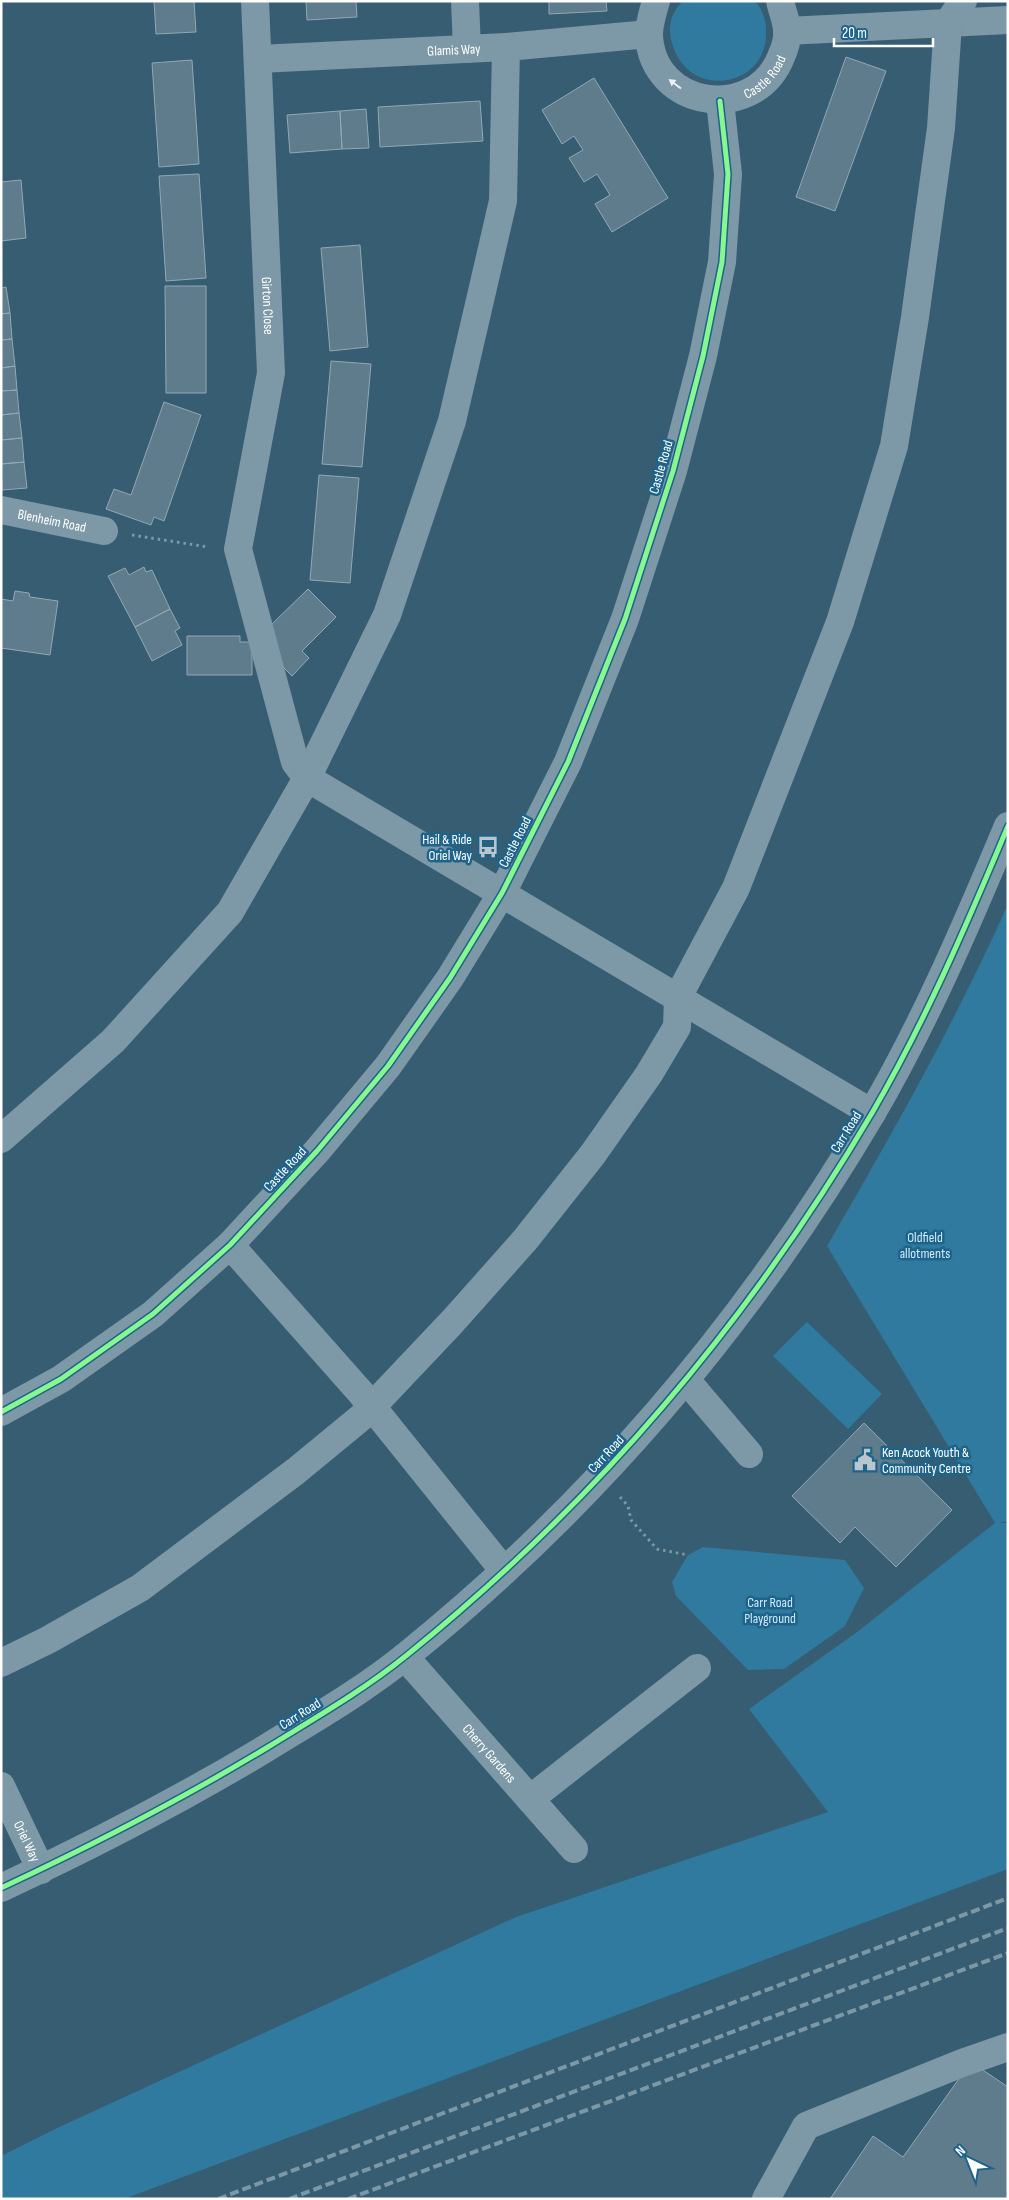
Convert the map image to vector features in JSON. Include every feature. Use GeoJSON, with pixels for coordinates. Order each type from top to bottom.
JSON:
{"type":"FeatureCollection","features":[{"type":"Feature","properties":{"kind":"street","name":"Girton Close"},"geometry":{"type":"LineString","coordinates":[[238,550],[271,373],[259,59],[255,1]]}},
{"type":"Feature","properties":{"kind":"street"},"geometry":{"type":"LineString","coordinates":[[465,1],[468,49]]}},
{"type":"Feature","properties":{"kind":"street"},"geometry":{"type":"LineString","coordinates":[[649,34],[656,1]]}},
{"type":"Feature","properties":{"kind":"street"},"geometry":{"type":"LineString","coordinates":[[780,1],[787,31],[956,12],[1008,20]]}},
{"type":"Feature","properties":{"kind":"street"},"geometry":{"type":"LineString","coordinates":[[1,1663],[48,1640],[140,1588],[296,1471],[372,1406],[525,1240],[593,1154],[649,1074],[677,1027],[678,997],[736,888],[840,622],[894,446],[915,317],[956,12]]}},
{"type":"Feature","properties":{"kind":"street","name":"Castle Road"},"geometry":{"type":"LineString","coordinates":[[649,34],[654,58],[667,78],[686,93],[699,98],[720,101],[742,96],[763,84],[777,68],[786,46],[787,31]]}},
{"type":"Feature","properties":{"kind":"street","name":"Glamis Way"},"geometry":{"type":"LineString","coordinates":[[259,59],[506,47],[649,34]]}},
{"type":"Feature","properties":{"kind":"street"},"geometry":{"type":"LineString","coordinates":[[1,1139],[113,1041],[230,912],[307,778],[387,615],[452,421],[503,201],[506,47]]}},
{"type":"Feature","properties":{"kind":"street","name":"Castle Road"},"geometry":{"type":"LineString","coordinates":[[1,1412],[61,1378],[153,1314],[230,1245],[317,1151],[388,1066],[450,978],[502,893],[568,762],[625,619],[673,471],[703,356],[722,262],[728,174],[720,101]]}},
{"type":"Feature","properties":{"kind":"street","name":"Blenheim Road"},"geometry":{"type":"LineString","coordinates":[[1,510],[104,531]]}},
{"type":"Feature","properties":{"kind":"street"},"geometry":{"type":"LineString","coordinates":[[238,550],[295,762],[307,778],[872,1113]]}},
{"type":"Feature","properties":{"kind":"street","name":"Carr Road"},"geometry":{"type":"LineString","coordinates":[[1,1888],[127,1827],[229,1770],[321,1715],[405,1656],[504,1571],[601,1477],[687,1381],[753,1296],[872,1113],[924,1016],[968,923],[1008,826]]}},
{"type":"Feature","properties":{"kind":"street"},"geometry":{"type":"LineString","coordinates":[[230,1245],[372,1406],[504,1571]]}},
{"type":"Feature","properties":{"kind":"street"},"geometry":{"type":"LineString","coordinates":[[687,1381],[749,1454]]}},
{"type":"Feature","properties":{"kind":"street","name":"Cherry Gardens"},"geometry":{"type":"LineString","coordinates":[[405,1656],[574,1849]]}},
{"type":"Feature","properties":{"kind":"street"},"geometry":{"type":"LineString","coordinates":[[530,1799],[697,1668]]}},
{"type":"Feature","properties":{"kind":"street","name":"Oriel Way"},"geometry":{"type":"LineString","coordinates":[[1,1786],[41,1870]]}},
{"type":"Feature","properties":{"kind":"street"},"geometry":{"type":"LineString","coordinates":[[766,2199],[806,2126],[962,2063],[1008,2047]]}},
{"type":"Feature","properties":{"kind":"path"},"geometry":{"type":"LineString","coordinates":[[104,531],[238,550]]}},
{"type":"Feature","properties":{"kind":"path"},"geometry":{"type":"LineString","coordinates":[[601,1477],[628,1506],[631,1520],[657,1549],[688,1555]]}},
{"type":"Feature","properties":{"kind":"green space"},"geometry":{"type":"Polygon","coordinates":[[[683,1],[755,1],[763,14],[766,29],[764,49],[755,64],[742,75],[726,80],[710,80],[694,74],[681,62],[672,43],[670,32],[673,15],[683,1]]]}},
{"type":"Feature","properties":{"kind":"green space","name":"Oldfield allotments"},"geometry":{"type":"Polygon","coordinates":[[[1008,904],[1008,1521],[999,1523],[1008,1523],[1008,1869],[124,2199],[1,2199],[1,2156],[55,2129],[516,1917],[828,1812],[749,1709],[857,1632],[995,1523],[827,1246],[945,1035],[1008,904]]]}},
{"type":"Feature","properties":{"kind":"green space"},"geometry":{"type":"Polygon","coordinates":[[[807,1322],[882,1394],[848,1429],[773,1356],[807,1322]]]}},
{"type":"Feature","properties":{"kind":"green space","name":"Carr Road Playground"},"geometry":{"type":"Polygon","coordinates":[[[703,1547],[845,1560],[864,1588],[845,1626],[784,1669],[748,1670],[676,1596],[672,1582],[688,1555],[703,1547]]]}},
{"type":"Feature","properties":{"kind":"building"},"geometry":{"type":"Polygon","coordinates":[[[154,1],[194,1],[196,32],[156,34],[154,1]]]}},
{"type":"Feature","properties":{"kind":"building"},"geometry":{"type":"Polygon","coordinates":[[[306,1],[356,1],[357,17],[307,20],[306,1]]]}},
{"type":"Feature","properties":{"kind":"building"},"geometry":{"type":"Polygon","coordinates":[[[549,1],[606,1],[607,11],[549,14],[549,1]]]}},
{"type":"Feature","properties":{"kind":"building"},"geometry":{"type":"Polygon","coordinates":[[[846,57],[886,71],[835,211],[796,197],[846,57]]]}},
{"type":"Feature","properties":{"kind":"building"},"geometry":{"type":"Polygon","coordinates":[[[192,60],[199,164],[159,167],[152,63],[192,60]]]}},
{"type":"Feature","properties":{"kind":"building"},"geometry":{"type":"Polygon","coordinates":[[[594,78],[668,198],[612,232],[595,204],[610,195],[597,174],[584,182],[569,158],[583,150],[574,136],[562,144],[542,110],[594,78]]]}},
{"type":"Feature","properties":{"kind":"building"},"geometry":{"type":"Polygon","coordinates":[[[480,101],[483,141],[380,147],[378,107],[480,101]]]}},
{"type":"Feature","properties":{"kind":"building"},"geometry":{"type":"Polygon","coordinates":[[[366,109],[369,148],[342,149],[340,111],[366,109]]]}},
{"type":"Feature","properties":{"kind":"building"},"geometry":{"type":"Polygon","coordinates":[[[340,111],[342,149],[290,153],[287,115],[340,111]]]}},
{"type":"Feature","properties":{"kind":"building"},"geometry":{"type":"Polygon","coordinates":[[[199,174],[206,278],[166,281],[159,176],[199,174]]]}},
{"type":"Feature","properties":{"kind":"building"},"geometry":{"type":"Polygon","coordinates":[[[21,180],[26,238],[1,241],[1,182],[21,180]]]}},
{"type":"Feature","properties":{"kind":"building"},"geometry":{"type":"Polygon","coordinates":[[[360,245],[368,347],[330,351],[321,248],[360,245]]]}},
{"type":"Feature","properties":{"kind":"building"},"geometry":{"type":"Polygon","coordinates":[[[165,286],[206,286],[206,393],[166,393],[165,286]]]}},
{"type":"Feature","properties":{"kind":"building"},"geometry":{"type":"Polygon","coordinates":[[[6,287],[10,313],[1,314],[1,288],[6,287]]]}},
{"type":"Feature","properties":{"kind":"building"},"geometry":{"type":"Polygon","coordinates":[[[10,313],[12,339],[1,340],[1,314],[10,313]]]}},
{"type":"Feature","properties":{"kind":"building"},"geometry":{"type":"Polygon","coordinates":[[[12,339],[15,366],[1,368],[1,340],[12,339]]]}},
{"type":"Feature","properties":{"kind":"building"},"geometry":{"type":"Polygon","coordinates":[[[331,361],[371,364],[362,467],[322,464],[331,361]]]}},
{"type":"Feature","properties":{"kind":"building"},"geometry":{"type":"Polygon","coordinates":[[[15,366],[17,390],[1,391],[1,368],[15,366]]]}},
{"type":"Feature","properties":{"kind":"building"},"geometry":{"type":"Polygon","coordinates":[[[17,390],[19,413],[1,415],[1,391],[17,390]]]}},
{"type":"Feature","properties":{"kind":"building"},"geometry":{"type":"Polygon","coordinates":[[[164,402],[201,415],[164,521],[154,517],[151,525],[106,509],[114,489],[131,495],[164,402]]]}},
{"type":"Feature","properties":{"kind":"building"},"geometry":{"type":"Polygon","coordinates":[[[19,413],[22,438],[1,440],[1,415],[19,413]]]}},
{"type":"Feature","properties":{"kind":"building"},"geometry":{"type":"Polygon","coordinates":[[[22,438],[24,462],[1,464],[1,440],[22,438]]]}},
{"type":"Feature","properties":{"kind":"building"},"geometry":{"type":"Polygon","coordinates":[[[24,462],[27,488],[2,490],[1,464],[24,462]]]}},
{"type":"Feature","properties":{"kind":"building"},"geometry":{"type":"Polygon","coordinates":[[[319,475],[359,478],[350,583],[310,580],[319,475]]]}},
{"type":"Feature","properties":{"kind":"building"},"geometry":{"type":"Polygon","coordinates":[[[144,567],[146,572],[152,570],[170,609],[135,627],[108,576],[125,568],[129,575],[144,567]]]}},
{"type":"Feature","properties":{"kind":"building"},"geometry":{"type":"Polygon","coordinates":[[[308,589],[336,617],[302,651],[309,658],[292,676],[272,656],[270,626],[308,589]]]}},
{"type":"Feature","properties":{"kind":"building"},"geometry":{"type":"Polygon","coordinates":[[[15,591],[29,593],[30,597],[58,601],[50,655],[1,648],[1,599],[13,601],[15,591]]]}},
{"type":"Feature","properties":{"kind":"building"},"geometry":{"type":"Polygon","coordinates":[[[170,609],[180,628],[175,631],[182,645],[152,661],[135,627],[170,609]]]}},
{"type":"Feature","properties":{"kind":"building"},"geometry":{"type":"Polygon","coordinates":[[[187,636],[240,636],[240,642],[252,642],[252,675],[187,675],[187,636]]]}},
{"type":"Feature","properties":{"kind":"building","name":"Ken Acock Youth & Community Centre"},"geometry":{"type":"Polygon","coordinates":[[[864,1423],[952,1510],[896,1567],[855,1527],[840,1543],[792,1496],[864,1423]]]}},
{"type":"Feature","properties":{"kind":"building"},"geometry":{"type":"Polygon","coordinates":[[[971,2062],[1008,2087],[1008,2199],[830,2199],[873,2136],[903,2157],[971,2062]]]}},
{"type":"Feature","properties":{"kind":"railway"},"geometry":{"type":"LineString","coordinates":[[218,2199],[1008,1898]]}},
{"type":"Feature","properties":{"kind":"railway"},"geometry":{"type":"LineString","coordinates":[[289,2199],[1008,1928]]}},
{"type":"Feature","properties":{"kind":"railway"},"geometry":{"type":"LineString","coordinates":[[348,2199],[1008,1953]]}},
{"type":"Feature","properties":{"kind":"cycle path"},"geometry":{"type":"LineString","coordinates":[[1,1412],[61,1379],[153,1314],[230,1245],[317,1151],[388,1066],[450,978],[502,893],[568,762],[625,619],[673,471],[703,356],[722,262],[728,174],[720,101]]}},
{"type":"Feature","properties":{"kind":"cycle path"},"geometry":{"type":"LineString","coordinates":[[1,1888],[103,1838],[203,1785],[304,1725],[374,1680],[476,1597],[541,1536],[604,1472],[664,1405],[721,1336],[825,1190],[872,1113],[910,1044],[961,936],[1008,826]]}},
{"type":"Feature","properties":{"kind":"place","name":"Hail & Ride Oriel Way"},"geometry":{"type":"Point","coordinates":[488,847]}},
{"type":"Feature","properties":{"kind":"place","name":"Ken Acock Youth & Community Centre"},"geometry":{"type":"Point","coordinates":[865,1460]}}]}
